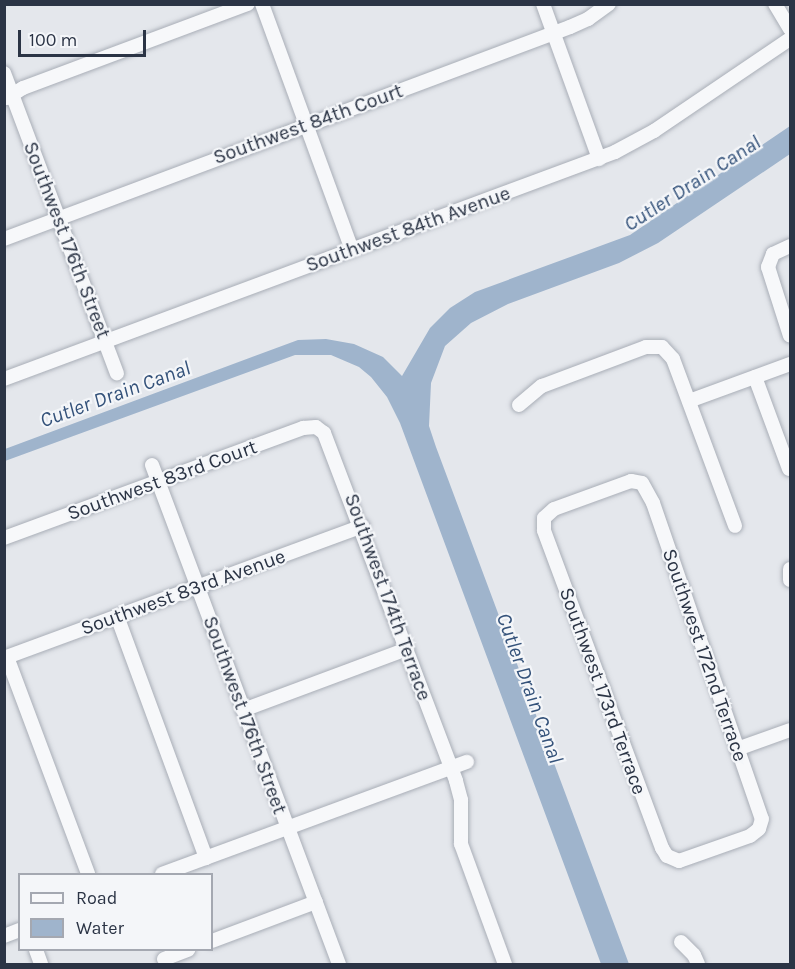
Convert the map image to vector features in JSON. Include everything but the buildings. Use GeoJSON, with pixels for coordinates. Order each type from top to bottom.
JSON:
{"type":"FeatureCollection","features":[{"type":"Feature","properties":{"kind":"street"},"geometry":{"type":"LineString","coordinates":[[9,97],[248,4]]}},
{"type":"Feature","properties":{"kind":"street"},"geometry":{"type":"LineString","coordinates":[[261,4],[352,250]]}},
{"type":"Feature","properties":{"kind":"street"},"geometry":{"type":"LineString","coordinates":[[543,4],[599,159]]}},
{"type":"Feature","properties":{"kind":"street","name":"Southwest 84th Court"},"geometry":{"type":"LineString","coordinates":[[4,239],[554,33],[588,19],[609,4]]}},
{"type":"Feature","properties":{"kind":"street"},"geometry":{"type":"LineString","coordinates":[[775,4],[790,29]]}},
{"type":"Feature","properties":{"kind":"street","name":"Southwest 84th Avenue"},"geometry":{"type":"LineString","coordinates":[[4,379],[599,159],[646,136],[790,39]]}},
{"type":"Feature","properties":{"kind":"street","name":"Southwest 176th Street"},"geometry":{"type":"LineString","coordinates":[[4,73],[9,97],[59,218],[117,373]]}},
{"type":"Feature","properties":{"kind":"street"},"geometry":{"type":"LineString","coordinates":[[790,246],[770,258],[768,273],[790,336]]}},
{"type":"Feature","properties":{"kind":"street"},"geometry":{"type":"LineString","coordinates":[[519,405],[542,386],[646,347],[662,347],[673,358],[735,526]]}},
{"type":"Feature","properties":{"kind":"street"},"geometry":{"type":"LineString","coordinates":[[689,401],[790,364]]}},
{"type":"Feature","properties":{"kind":"street"},"geometry":{"type":"LineString","coordinates":[[755,377],[789,469]]}},
{"type":"Feature","properties":{"kind":"street","name":"Southwest 83rd Court"},"geometry":{"type":"LineString","coordinates":[[4,538],[303,428],[320,429]]}},
{"type":"Feature","properties":{"kind":"street","name":"Southwest 174th Terrace"},"geometry":{"type":"LineString","coordinates":[[320,429],[330,441],[451,768],[461,800],[461,844],[505,964]]}},
{"type":"Feature","properties":{"kind":"street","name":"Southwest 176th Street"},"geometry":{"type":"LineString","coordinates":[[152,465],[339,964]]}},
{"type":"Feature","properties":{"kind":"street","name":"Southwest 172nd Terrace"},"geometry":{"type":"LineString","coordinates":[[544,518],[554,509],[631,480],[642,483],[653,503],[760,813],[759,829]]}},
{"type":"Feature","properties":{"kind":"street","name":"Southwest 173rd Terrace"},"geometry":{"type":"LineString","coordinates":[[544,518],[546,537],[662,848],[671,859],[684,860],[750,836],[759,829]]}},
{"type":"Feature","properties":{"kind":"street","name":"Southwest 83rd Avenue"},"geometry":{"type":"LineString","coordinates":[[6,657],[362,526]]}},
{"type":"Feature","properties":{"kind":"street"},"geometry":{"type":"LineString","coordinates":[[790,569],[790,580]]}},
{"type":"Feature","properties":{"kind":"street"},"geometry":{"type":"LineString","coordinates":[[117,616],[206,858]]}},
{"type":"Feature","properties":{"kind":"street"},"geometry":{"type":"LineString","coordinates":[[243,710],[407,649]]}},
{"type":"Feature","properties":{"kind":"street"},"geometry":{"type":"LineString","coordinates":[[6,657],[88,873]]}},
{"type":"Feature","properties":{"kind":"street"},"geometry":{"type":"LineString","coordinates":[[737,749],[790,730]]}},
{"type":"Feature","properties":{"kind":"street"},"geometry":{"type":"LineString","coordinates":[[165,873],[467,762]]}},
{"type":"Feature","properties":{"kind":"street"},"geometry":{"type":"LineString","coordinates":[[213,941],[315,902]]}},
{"type":"Feature","properties":{"kind":"street"},"geometry":{"type":"LineString","coordinates":[[681,942],[694,955],[698,964]]}},
{"type":"Feature","properties":{"kind":"street"},"geometry":{"type":"LineString","coordinates":[[164,959],[185,951]]}},
{"type":"Feature","properties":{"kind":"water"},"geometry":{"type":"Polygon","coordinates":[[[790,126],[790,154],[658,243],[619,263],[508,304],[471,323],[445,346],[431,383],[429,426],[436,447],[629,964],[601,964],[400,423],[387,397],[371,377],[359,367],[331,355],[295,355],[5,461],[5,449],[298,340],[326,339],[354,344],[383,357],[402,376],[430,328],[450,308],[475,292],[630,235],[790,126]]]}},
{"type":"Feature","properties":{"kind":"water label","name":"Cutler Drain Canal"},"geometry":{"type":"Point","coordinates":[692,183]}},
{"type":"Feature","properties":{"kind":"water label","name":"Cutler Drain Canal"},"geometry":{"type":"Point","coordinates":[115,394]}},
{"type":"Feature","properties":{"kind":"water label","name":"Cutler Drain Canal"},"geometry":{"type":"Point","coordinates":[530,688]}}]}
